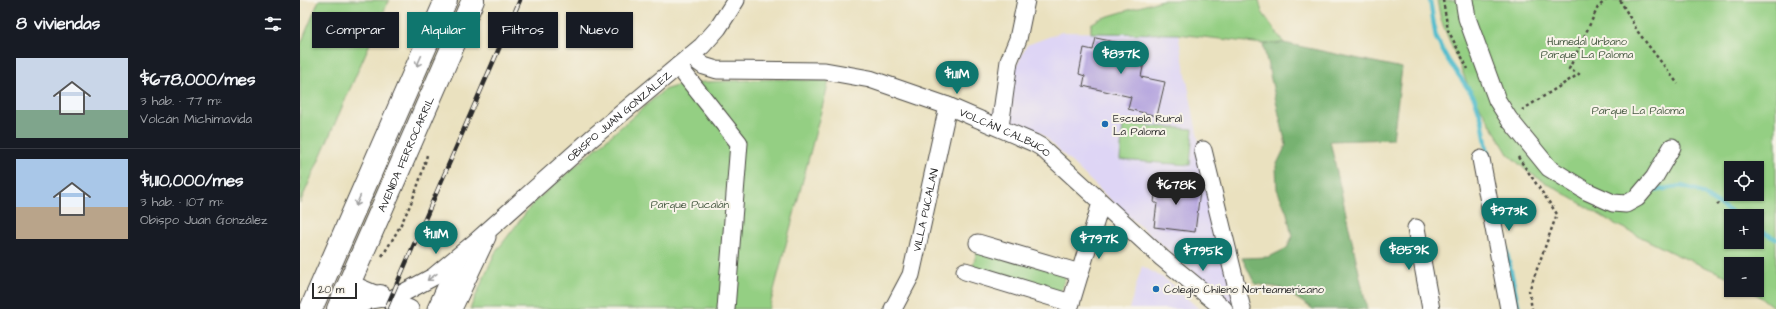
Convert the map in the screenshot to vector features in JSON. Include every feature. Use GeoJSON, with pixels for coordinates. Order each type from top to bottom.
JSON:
{"type":"FeatureCollection","features":[{"type":"Feature","properties":{"kind":"main road"},"geometry":{"type":"LineString","coordinates":[[311,309],[446,0]]}},
{"type":"Feature","properties":{"kind":"main road","name":"AVENIDA FERROCARRIL"},"geometry":{"type":"LineString","coordinates":[[338,309],[473,0]]}},
{"type":"Feature","properties":{"kind":"main road"},"geometry":{"type":"LineString","coordinates":[[326,273],[350,283]]}},
{"type":"Feature","properties":{"kind":"main road"},"geometry":{"type":"LineString","coordinates":[[346,309],[368,298],[385,298]]}},
{"type":"Feature","properties":{"kind":"street","name":"OBISPO JUAN GONZÁLEZ"},"geometry":{"type":"LineString","coordinates":[[385,298],[428,279],[462,253],[710,38],[736,0]]}},
{"type":"Feature","properties":{"kind":"street"},"geometry":{"type":"LineString","coordinates":[[1000,127],[1010,60],[1018,39],[1026,0]]}},
{"type":"Feature","properties":{"kind":"street"},"geometry":{"type":"LineString","coordinates":[[1464,0],[1467,18],[1497,100],[1509,119],[1549,168],[1586,191],[1613,203],[1626,204],[1637,198],[1654,178],[1672,147]]}},
{"type":"Feature","properties":{"kind":"street"},"geometry":{"type":"LineString","coordinates":[[684,61],[739,142],[726,309]]}},
{"type":"Feature","properties":{"kind":"street","name":"VOLCÁN CALBUCO"},"geometry":{"type":"LineString","coordinates":[[684,61],[717,70],[838,72],[870,79],[948,106],[1000,127],[1041,146],[1162,258],[1224,309]]}},
{"type":"Feature","properties":{"kind":"street","name":"VILLA PUCALAN"},"geometry":{"type":"LineString","coordinates":[[892,309],[912,275],[948,106]]}},
{"type":"Feature","properties":{"kind":"street"},"geometry":{"type":"LineString","coordinates":[[1203,150],[1242,309]]}},
{"type":"Feature","properties":{"kind":"street"},"geometry":{"type":"LineString","coordinates":[[1481,159],[1509,309]]}},
{"type":"Feature","properties":{"kind":"street"},"geometry":{"type":"LineString","coordinates":[[965,271],[1070,306],[1101,203]]}},
{"type":"Feature","properties":{"kind":"street","name":"OBISPO JUAN GONZÁLEZ"},"geometry":{"type":"LineString","coordinates":[[453,309],[482,245],[494,225]]}},
{"type":"Feature","properties":{"kind":"street"},"geometry":{"type":"LineString","coordinates":[[1416,228],[1432,309]]}},
{"type":"Feature","properties":{"kind":"street"},"geometry":{"type":"LineString","coordinates":[[978,243],[1080,273]]}},
{"type":"Feature","properties":{"kind":"street","name":"OBISPO JUAN GONZÁLEZ"},"geometry":{"type":"LineString","coordinates":[[436,309],[462,253]]}},
{"type":"Feature","properties":{"kind":"street"},"geometry":{"type":"LineString","coordinates":[[350,283],[410,309]]}},
{"type":"Feature","properties":{"kind":"path"},"geometry":{"type":"LineString","coordinates":[[1443,0],[1448,30],[1469,72]]}},
{"type":"Feature","properties":{"kind":"path"},"geometry":{"type":"LineString","coordinates":[[1538,98],[1579,74],[1569,70],[1598,7],[1606,0]]}},
{"type":"Feature","properties":{"kind":"path"},"geometry":{"type":"LineString","coordinates":[[1620,0],[1638,32],[1678,84]]}},
{"type":"Feature","properties":{"kind":"path"},"geometry":{"type":"LineString","coordinates":[[1515,153],[1557,214],[1529,291],[1532,309]]}},
{"type":"Feature","properties":{"kind":"path"},"geometry":{"type":"LineString","coordinates":[[1717,205],[1720,201]]}},
{"type":"Feature","properties":{"kind":"shaded area","name":"Escuela Rural La Paloma"},"geometry":{"type":"Polygon","coordinates":[[[1062,32],[1178,34],[1205,174],[1236,308],[1120,209],[1040,132],[991,116],[1027,45],[1062,32]]]}},
{"type":"Feature","properties":{"kind":"shaded area","name":"Colegio Chileno Norteamericano"},"geometry":{"type":"Polygon","coordinates":[[[1142,266],[1167,280],[1199,309],[1129,309],[1142,266]]]}},
{"type":"Feature","properties":{"kind":"green space"},"geometry":{"type":"Polygon","coordinates":[[[319,0],[389,0],[384,12],[314,12],[319,0]]]}},
{"type":"Feature","properties":{"kind":"green space"},"geometry":{"type":"Polygon","coordinates":[[[1162,0],[1259,0],[1262,12],[1284,43],[1263,44],[1178,34],[1091,33],[1091,24],[1099,19],[1162,0]]]}},
{"type":"Feature","properties":{"kind":"green space","name":"Parque La Paloma"},"geometry":{"type":"Polygon","coordinates":[[[1437,0],[1776,0],[1776,309],[1760,297],[1764,297],[1764,257],[1724,257],[1724,275],[1675,254],[1615,224],[1528,172],[1508,154],[1469,88],[1441,20],[1437,0]]]}},
{"type":"Feature","properties":{"kind":"green space"},"geometry":{"type":"Polygon","coordinates":[[[312,17],[312,48],[368,48],[300,203],[300,46],[312,17]]]}},
{"type":"Feature","properties":{"kind":"green space"},"geometry":{"type":"Polygon","coordinates":[[[1284,43],[1402,68],[1393,139],[1330,141],[1367,309],[1313,309],[1281,288],[1255,284],[1242,258],[1269,257],[1287,248],[1292,237],[1287,213],[1277,189],[1276,166],[1286,145],[1263,44],[1284,43]]]}},
{"type":"Feature","properties":{"kind":"green space","name":"Parque Pucalán"},"geometry":{"type":"Polygon","coordinates":[[[774,79],[829,81],[769,309],[470,309],[495,253],[534,202],[664,90],[686,83],[774,79]]]}},
{"type":"Feature","properties":{"kind":"green space"},"geometry":{"type":"Polygon","coordinates":[[[1123,124],[1193,129],[1190,165],[1120,160],[1123,124]]]}},
{"type":"Feature","properties":{"kind":"green space"},"geometry":{"type":"Polygon","coordinates":[[[978,249],[1066,275],[1060,294],[972,268],[978,249]]]}},
{"type":"Feature","properties":{"kind":"building"},"geometry":{"type":"Polygon","coordinates":[[[1096,38],[1139,47],[1137,56],[1145,57],[1141,77],[1165,82],[1157,116],[1128,109],[1131,97],[1083,86],[1085,76],[1079,74],[1084,48],[1093,50],[1096,38]]]}},
{"type":"Feature","properties":{"kind":"building"},"geometry":{"type":"Polygon","coordinates":[[[1157,178],[1186,181],[1185,189],[1200,191],[1195,232],[1154,227],[1157,203],[1154,203],[1157,178]]]}},
{"type":"Feature","properties":{"kind":"waterway"},"geometry":{"type":"LineString","coordinates":[[1430,0],[1436,38],[1448,60],[1474,97],[1482,120],[1489,160]]}},
{"type":"Feature","properties":{"kind":"waterway"},"geometry":{"type":"LineString","coordinates":[[1652,191],[1681,186],[1696,190],[1726,209]]}},
{"type":"Feature","properties":{"kind":"waterway"},"geometry":{"type":"LineString","coordinates":[[1764,233],[1776,239]]}},
{"type":"Feature","properties":{"kind":"waterway"},"geometry":{"type":"LineString","coordinates":[[1505,244],[1519,309]]}},
{"type":"Feature","properties":{"kind":"railway"},"geometry":{"type":"LineString","coordinates":[[386,309],[520,0]]}},
{"type":"Feature","properties":{"kind":"place","name":"Escuela Rural La Paloma"},"geometry":{"type":"Point","coordinates":[1105,124]}},
{"type":"Feature","properties":{"kind":"place","name":"Colegio Chileno Norteamericano"},"geometry":{"type":"Point","coordinates":[1156,289]}},
{"type":"Feature","properties":{"kind":"park label","name":"Humedal Urbano Parque La Paloma"},"geometry":{"type":"Point","coordinates":[1587,47]}}]}
